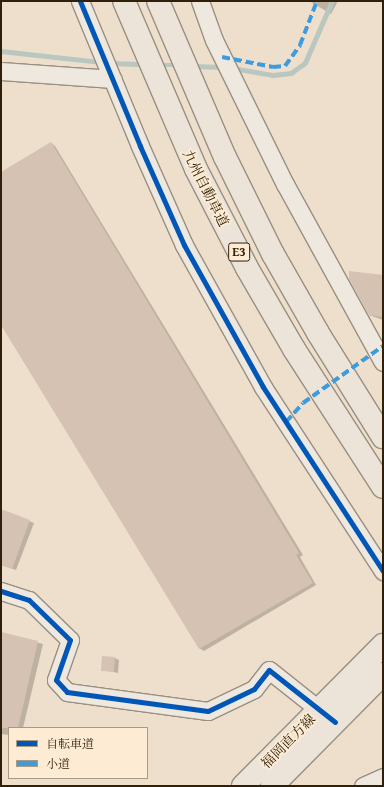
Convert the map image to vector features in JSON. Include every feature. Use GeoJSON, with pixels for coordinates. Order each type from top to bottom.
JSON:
{"type":"FeatureCollection","features":[{"type":"Feature","properties":{"kind":"main road","name":"九州自動車道"},"geometry":{"type":"LineString","coordinates":[[124,1],[196,169],[247,268],[310,376],[383,487]]}},
{"type":"Feature","properties":{"kind":"main road","name":"E3"},"geometry":{"type":"LineString","coordinates":[[158,1],[221,150],[273,254],[318,333],[383,437]]}},
{"type":"Feature","properties":{"kind":"main road","name":"福岡直方線"},"geometry":{"type":"LineString","coordinates":[[272,786],[383,645]]}},
{"type":"Feature","properties":{"kind":"main road","name":"福岡直方線"},"geometry":{"type":"LineString","coordinates":[[243,786],[327,716],[383,674]]}},
{"type":"Feature","properties":{"kind":"street"},"geometry":{"type":"LineString","coordinates":[[80,1],[114,79],[140,146],[184,245],[263,387],[383,571]]}},
{"type":"Feature","properties":{"kind":"street"},"geometry":{"type":"LineString","coordinates":[[200,1],[214,40],[285,184],[383,362]]}},
{"type":"Feature","properties":{"kind":"street"},"geometry":{"type":"LineString","coordinates":[[1,70],[114,79]]}},
{"type":"Feature","properties":{"kind":"street"},"geometry":{"type":"LineString","coordinates":[[1,591],[29,600],[70,640],[56,680],[67,692],[208,711],[254,689],[269,670],[327,716]]}},
{"type":"Feature","properties":{"kind":"street"},"geometry":{"type":"LineString","coordinates":[[363,786],[383,777]]}},
{"type":"Feature","properties":{"kind":"building"},"geometry":{"type":"Polygon","coordinates":[[[51,142],[299,553],[296,555],[313,583],[199,649],[1,325],[1,172],[51,142]]]}},
{"type":"Feature","properties":{"kind":"building"},"geometry":{"type":"Polygon","coordinates":[[[349,271],[383,275],[383,317],[369,315],[349,279],[349,271]]]}},
{"type":"Feature","properties":{"kind":"building"},"geometry":{"type":"Polygon","coordinates":[[[1,509],[30,520],[12,569],[1,565],[1,509]]]}},
{"type":"Feature","properties":{"kind":"building"},"geometry":{"type":"Polygon","coordinates":[[[1,632],[38,641],[18,727],[1,728],[1,632]]]}},
{"type":"Feature","properties":{"kind":"building"},"geometry":{"type":"Polygon","coordinates":[[[102,656],[115,657],[114,672],[101,671],[102,656]]]}},
{"type":"Feature","properties":{"kind":"waterway"},"geometry":{"type":"LineString","coordinates":[[232,68],[273,75],[291,73],[305,63],[332,1]]}},
{"type":"Feature","properties":{"kind":"waterway"},"geometry":{"type":"LineString","coordinates":[[1,51],[101,62]]}},
{"type":"Feature","properties":{"kind":"waterway"},"geometry":{"type":"LineString","coordinates":[[110,63],[145,64]]}},
{"type":"Feature","properties":{"kind":"waterway"},"geometry":{"type":"LineString","coordinates":[[158,65],[179,65]]}},
{"type":"Feature","properties":{"kind":"waterway"},"geometry":{"type":"LineString","coordinates":[[192,66],[223,67]]}},
{"type":"Feature","properties":{"kind":"marked path"},"geometry":{"type":"LineString","coordinates":[[222,57],[273,67],[285,66],[300,45],[317,1]]}},
{"type":"Feature","properties":{"kind":"marked path"},"geometry":{"type":"LineString","coordinates":[[286,422],[303,403],[383,346]]}},
{"type":"Feature","properties":{"kind":"cycle path"},"geometry":{"type":"LineString","coordinates":[[80,1],[140,146],[184,245],[263,387],[383,571]]}},
{"type":"Feature","properties":{"kind":"cycle path"},"geometry":{"type":"LineString","coordinates":[[1,591],[29,600],[70,640],[56,680],[67,692],[208,711],[254,689],[269,670],[335,722]]}}]}
